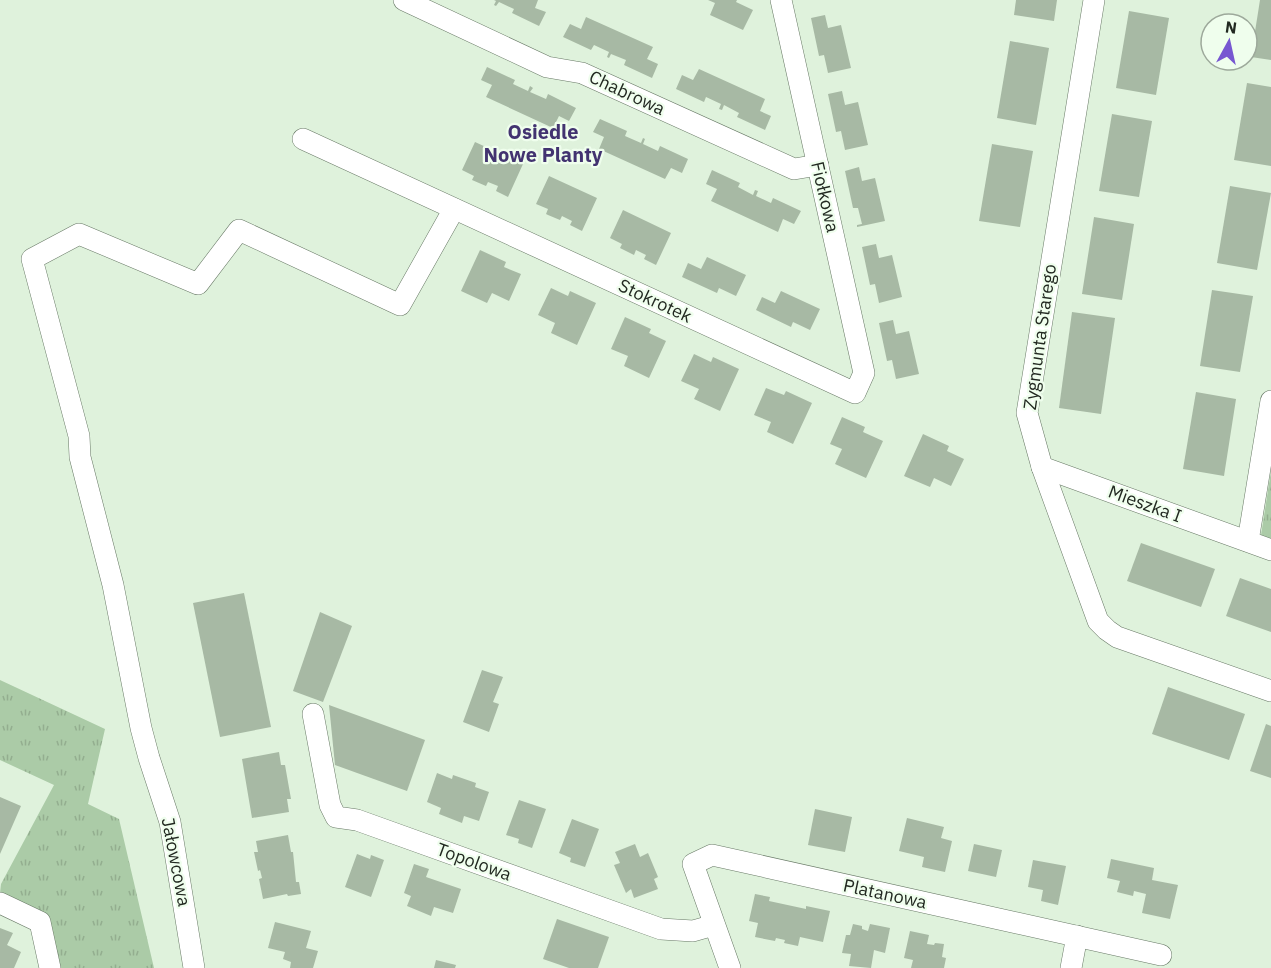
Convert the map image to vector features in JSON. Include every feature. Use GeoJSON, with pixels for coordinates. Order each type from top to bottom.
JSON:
{"type":"FeatureCollection","features":[{"type":"Feature","properties":{"kind":"street","name":"Chabrowa"},"geometry":{"type":"LineString","coordinates":[[404,0],[547,67],[582,73],[794,169],[818,165]]}},
{"type":"Feature","properties":{"kind":"street","name":"Fiołkowa"},"geometry":{"type":"LineString","coordinates":[[781,0],[864,373],[855,393]]}},
{"type":"Feature","properties":{"kind":"street","name":"Zygmunta Starego"},"geometry":{"type":"LineString","coordinates":[[1094,0],[1027,413],[1042,467],[1098,621],[1117,637],[1271,691]]}},
{"type":"Feature","properties":{"kind":"street","name":"Stokrotek"},"geometry":{"type":"LineString","coordinates":[[303,140],[855,393]]}},
{"type":"Feature","properties":{"kind":"street","name":"Jałowcowa"},"geometry":{"type":"LineString","coordinates":[[194,968],[172,831],[149,758],[113,585],[80,456],[79,435],[32,259],[79,234],[198,284],[239,231],[400,305],[454,209]]}},
{"type":"Feature","properties":{"kind":"street"},"geometry":{"type":"LineString","coordinates":[[1248,542],[1271,401]]}},
{"type":"Feature","properties":{"kind":"street","name":"Mieszka I"},"geometry":{"type":"LineString","coordinates":[[1042,467],[1271,550]]}},
{"type":"Feature","properties":{"kind":"street","name":"Topolowa"},"geometry":{"type":"LineString","coordinates":[[313,714],[330,805],[336,817],[357,820],[661,929],[693,930],[714,925]]}},
{"type":"Feature","properties":{"kind":"street","name":"Platanowa"},"geometry":{"type":"LineString","coordinates":[[714,925],[693,864],[712,855],[1161,955]]}},
{"type":"Feature","properties":{"kind":"street"},"geometry":{"type":"LineString","coordinates":[[0,903],[40,921],[50,968]]}},
{"type":"Feature","properties":{"kind":"street"},"geometry":{"type":"LineString","coordinates":[[714,925],[730,968]]}},
{"type":"Feature","properties":{"kind":"street"},"geometry":{"type":"LineString","coordinates":[[1071,968],[1077,936]]}},
{"type":"Feature","properties":{"kind":"green space"},"geometry":{"type":"Polygon","coordinates":[[[1271,471],[1271,540],[1261,535],[1271,471]]]}},
{"type":"Feature","properties":{"kind":"green space"},"geometry":{"type":"Polygon","coordinates":[[[0,680],[105,729],[88,804],[119,819],[154,968],[59,968],[48,916],[0,893],[1,884],[54,785],[0,760],[0,680]]]}},
{"type":"Feature","properties":{"kind":"building"},"geometry":{"type":"Polygon","coordinates":[[[494,0],[538,0],[535,8],[546,12],[539,26],[512,13],[514,9],[499,2],[496,6],[494,5],[496,1],[494,0]]]}},
{"type":"Feature","properties":{"kind":"building"},"geometry":{"type":"Polygon","coordinates":[[[708,0],[737,0],[736,2],[753,10],[743,30],[710,15],[715,3],[708,0]]]}},
{"type":"Feature","properties":{"kind":"building"},"geometry":{"type":"Polygon","coordinates":[[[1016,0],[1057,0],[1054,21],[1014,15],[1016,0]]]}},
{"type":"Feature","properties":{"kind":"building"},"geometry":{"type":"Polygon","coordinates":[[[1260,0],[1271,0],[1271,60],[1259,58],[1260,0]]]}},
{"type":"Feature","properties":{"kind":"building"},"geometry":{"type":"Polygon","coordinates":[[[1129,11],[1169,18],[1156,95],[1116,88],[1129,11]]]}},
{"type":"Feature","properties":{"kind":"building"},"geometry":{"type":"Polygon","coordinates":[[[825,15],[828,28],[841,25],[851,68],[828,73],[824,55],[819,56],[811,18],[825,15]]]}},
{"type":"Feature","properties":{"kind":"building"},"geometry":{"type":"Polygon","coordinates":[[[586,17],[653,47],[647,59],[658,64],[652,78],[624,65],[626,60],[611,54],[609,58],[607,57],[609,52],[594,45],[591,50],[563,37],[570,24],[581,29],[586,17]]]}},
{"type":"Feature","properties":{"kind":"building"},"geometry":{"type":"Polygon","coordinates":[[[1010,41],[1049,48],[1036,125],[997,118],[1010,41]]]}},
{"type":"Feature","properties":{"kind":"building"},"geometry":{"type":"Polygon","coordinates":[[[487,67],[515,80],[513,84],[528,91],[530,86],[533,88],[530,92],[546,99],[548,94],[576,108],[569,121],[559,116],[553,128],[486,97],[492,85],[481,80],[487,67]]]}},
{"type":"Feature","properties":{"kind":"building"},"geometry":{"type":"Polygon","coordinates":[[[699,69],[765,99],[760,111],[771,116],[765,130],[737,117],[739,113],[724,105],[722,110],[719,109],[721,104],[706,97],[704,102],[676,89],[682,75],[693,80],[699,69]]]}},
{"type":"Feature","properties":{"kind":"building"},"geometry":{"type":"Polygon","coordinates":[[[1247,83],[1271,87],[1271,166],[1234,160],[1247,83]]]}},
{"type":"Feature","properties":{"kind":"building"},"geometry":{"type":"Polygon","coordinates":[[[842,91],[845,105],[858,102],[868,145],[845,150],[841,131],[836,132],[828,94],[842,91]]]}},
{"type":"Feature","properties":{"kind":"building"},"geometry":{"type":"Polygon","coordinates":[[[1112,114],[1152,121],[1139,197],[1099,191],[1112,114]]]}},
{"type":"Feature","properties":{"kind":"building"},"geometry":{"type":"Polygon","coordinates":[[[600,119],[627,131],[625,136],[641,143],[643,138],[645,139],[643,144],[658,151],[660,146],[688,159],[682,173],[671,168],[665,179],[599,149],[604,137],[593,132],[600,119]]]}},
{"type":"Feature","properties":{"kind":"building"},"geometry":{"type":"Polygon","coordinates":[[[475,142],[523,164],[508,197],[496,191],[498,186],[488,182],[486,186],[472,180],[474,176],[462,170],[475,142]]]}},
{"type":"Feature","properties":{"kind":"building"},"geometry":{"type":"Polygon","coordinates":[[[992,144],[1033,151],[1020,227],[979,221],[992,144]]]}},
{"type":"Feature","properties":{"kind":"building"},"geometry":{"type":"Polygon","coordinates":[[[859,167],[862,181],[875,178],[885,221],[857,227],[862,224],[858,208],[853,208],[845,171],[859,167]]]}},
{"type":"Feature","properties":{"kind":"building"},"geometry":{"type":"Polygon","coordinates":[[[712,170],[740,183],[738,187],[753,195],[755,190],[758,191],[756,196],[771,203],[773,198],[801,211],[794,224],[783,219],[778,232],[711,201],[717,189],[706,184],[712,170]]]}},
{"type":"Feature","properties":{"kind":"building"},"geometry":{"type":"Polygon","coordinates":[[[549,176],[597,198],[582,231],[570,225],[572,221],[562,216],[560,220],[546,214],[548,209],[536,204],[549,176]]]}},
{"type":"Feature","properties":{"kind":"building"},"geometry":{"type":"Polygon","coordinates":[[[1230,186],[1271,193],[1257,270],[1217,263],[1230,186]]]}},
{"type":"Feature","properties":{"kind":"building"},"geometry":{"type":"Polygon","coordinates":[[[623,210],[671,233],[656,265],[644,259],[646,255],[636,250],[634,255],[620,248],[622,244],[610,238],[623,210]]]}},
{"type":"Feature","properties":{"kind":"building"},"geometry":{"type":"Polygon","coordinates":[[[1094,217],[1134,224],[1122,300],[1082,294],[1094,217]]]}},
{"type":"Feature","properties":{"kind":"building"},"geometry":{"type":"Polygon","coordinates":[[[876,244],[879,258],[892,255],[902,297],[879,303],[875,284],[870,285],[862,247],[876,244]]]}},
{"type":"Feature","properties":{"kind":"building"},"geometry":{"type":"Polygon","coordinates":[[[480,250],[506,262],[504,267],[521,274],[509,301],[492,293],[487,303],[461,291],[480,250]]]}},
{"type":"Feature","properties":{"kind":"building"},"geometry":{"type":"Polygon","coordinates":[[[707,257],[746,275],[736,296],[719,288],[717,293],[682,277],[688,263],[701,269],[707,257]]]}},
{"type":"Feature","properties":{"kind":"building"},"geometry":{"type":"Polygon","coordinates":[[[551,288],[568,296],[570,291],[596,303],[577,345],[551,333],[555,323],[538,315],[551,288]]]}},
{"type":"Feature","properties":{"kind":"building"},"geometry":{"type":"Polygon","coordinates":[[[1212,290],[1253,296],[1240,372],[1200,366],[1212,290]]]}},
{"type":"Feature","properties":{"kind":"building"},"geometry":{"type":"Polygon","coordinates":[[[781,291],[820,309],[810,330],[793,322],[791,327],[756,310],[762,297],[775,303],[781,291]]]}},
{"type":"Feature","properties":{"kind":"building"},"geometry":{"type":"Polygon","coordinates":[[[1072,312],[1115,318],[1101,414],[1059,408],[1072,312]]]}},
{"type":"Feature","properties":{"kind":"building"},"geometry":{"type":"Polygon","coordinates":[[[625,317],[651,329],[649,333],[666,341],[649,378],[624,366],[628,356],[611,349],[625,317]]]}},
{"type":"Feature","properties":{"kind":"building"},"geometry":{"type":"Polygon","coordinates":[[[893,320],[896,334],[909,331],[919,374],[896,379],[892,360],[887,361],[879,323],[893,320]]]}},
{"type":"Feature","properties":{"kind":"building"},"geometry":{"type":"Polygon","coordinates":[[[694,354],[711,362],[713,357],[739,369],[720,411],[694,399],[699,389],[681,381],[694,354]]]}},
{"type":"Feature","properties":{"kind":"building"},"geometry":{"type":"Polygon","coordinates":[[[766,388],[784,395],[786,391],[812,403],[793,444],[767,432],[771,422],[754,415],[766,388]]]}},
{"type":"Feature","properties":{"kind":"building"},"geometry":{"type":"Polygon","coordinates":[[[1196,392],[1236,399],[1224,476],[1183,469],[1196,392]]]}},
{"type":"Feature","properties":{"kind":"building"},"geometry":{"type":"Polygon","coordinates":[[[842,417],[865,427],[863,432],[883,441],[866,478],[835,464],[842,449],[830,444],[842,417]]]}},
{"type":"Feature","properties":{"kind":"building"},"geometry":{"type":"Polygon","coordinates":[[[923,434],[949,446],[947,451],[964,459],[951,486],[934,478],[930,487],[904,476],[923,434]]]}},
{"type":"Feature","properties":{"kind":"building"},"geometry":{"type":"Polygon","coordinates":[[[1141,543],[1215,569],[1201,607],[1127,581],[1141,543]]]}},
{"type":"Feature","properties":{"kind":"building"},"geometry":{"type":"Polygon","coordinates":[[[1240,578],[1271,589],[1271,632],[1226,616],[1240,578]]]}},
{"type":"Feature","properties":{"kind":"building"},"geometry":{"type":"Polygon","coordinates":[[[244,593],[271,727],[220,737],[193,603],[244,593]]]}},
{"type":"Feature","properties":{"kind":"building"},"geometry":{"type":"Polygon","coordinates":[[[320,612],[352,626],[323,702],[293,691],[320,612]]]}},
{"type":"Feature","properties":{"kind":"building"},"geometry":{"type":"Polygon","coordinates":[[[482,670],[503,677],[493,702],[499,704],[489,732],[463,722],[482,670]]]}},
{"type":"Feature","properties":{"kind":"building"},"geometry":{"type":"Polygon","coordinates":[[[1168,687],[1245,714],[1229,760],[1152,734],[1168,687]]]}},
{"type":"Feature","properties":{"kind":"building"},"geometry":{"type":"Polygon","coordinates":[[[329,705],[425,740],[407,791],[335,765],[329,705]]]}},
{"type":"Feature","properties":{"kind":"building"},"geometry":{"type":"Polygon","coordinates":[[[1266,724],[1271,726],[1271,778],[1250,771],[1266,724]]]}},
{"type":"Feature","properties":{"kind":"building"},"geometry":{"type":"Polygon","coordinates":[[[279,752],[281,765],[285,765],[291,799],[287,799],[289,812],[252,818],[242,759],[279,752]]]}},
{"type":"Feature","properties":{"kind":"building"},"geometry":{"type":"Polygon","coordinates":[[[437,773],[452,779],[453,775],[476,783],[475,787],[489,792],[479,821],[464,816],[462,823],[439,814],[441,808],[427,802],[437,773]]]}},
{"type":"Feature","properties":{"kind":"building"},"geometry":{"type":"Polygon","coordinates":[[[0,797],[21,806],[0,854],[0,797]]]}},
{"type":"Feature","properties":{"kind":"building"},"geometry":{"type":"Polygon","coordinates":[[[519,800],[546,809],[532,848],[518,843],[519,839],[506,835],[519,800]]]}},
{"type":"Feature","properties":{"kind":"building"},"geometry":{"type":"Polygon","coordinates":[[[815,809],[852,817],[845,852],[808,845],[815,809]]]}},
{"type":"Feature","properties":{"kind":"building"},"geometry":{"type":"Polygon","coordinates":[[[907,818],[944,827],[941,838],[952,841],[945,872],[922,867],[924,857],[899,851],[907,818]]]}},
{"type":"Feature","properties":{"kind":"building"},"geometry":{"type":"Polygon","coordinates":[[[572,819],[599,829],[585,867],[570,862],[571,858],[559,853],[572,819]]]}},
{"type":"Feature","properties":{"kind":"building"},"geometry":{"type":"Polygon","coordinates":[[[288,835],[291,852],[293,852],[296,882],[299,882],[301,894],[288,896],[287,894],[263,899],[259,879],[262,878],[254,852],[258,852],[256,841],[288,835]]]}},
{"type":"Feature","properties":{"kind":"building"},"geometry":{"type":"Polygon","coordinates":[[[635,844],[640,857],[648,853],[658,877],[654,879],[658,889],[634,898],[631,889],[626,893],[614,865],[620,863],[615,852],[635,844]]]}},
{"type":"Feature","properties":{"kind":"building"},"geometry":{"type":"Polygon","coordinates":[[[974,844],[1002,850],[996,877],[968,871],[974,844]]]}},
{"type":"Feature","properties":{"kind":"building"},"geometry":{"type":"Polygon","coordinates":[[[357,854],[370,859],[371,855],[384,860],[371,897],[345,887],[357,854]]]}},
{"type":"Feature","properties":{"kind":"building"},"geometry":{"type":"Polygon","coordinates":[[[1111,859],[1154,868],[1152,880],[1178,885],[1170,919],[1142,913],[1146,894],[1134,891],[1133,896],[1117,892],[1120,881],[1107,878],[1111,859]]]}},
{"type":"Feature","properties":{"kind":"building"},"geometry":{"type":"Polygon","coordinates":[[[1033,860],[1066,866],[1058,905],[1041,901],[1043,890],[1028,887],[1033,860]]]}},
{"type":"Feature","properties":{"kind":"building"},"geometry":{"type":"Polygon","coordinates":[[[414,864],[429,869],[426,877],[461,889],[453,913],[434,907],[431,916],[407,906],[411,896],[404,893],[414,864]]]}},
{"type":"Feature","properties":{"kind":"building"},"geometry":{"type":"Polygon","coordinates":[[[755,894],[770,897],[769,901],[806,909],[806,906],[830,911],[823,942],[800,937],[798,946],[784,943],[785,940],[776,938],[775,941],[755,937],[758,923],[749,921],[755,894]]]}},
{"type":"Feature","properties":{"kind":"building"},"geometry":{"type":"Polygon","coordinates":[[[557,919],[609,937],[598,968],[569,968],[543,959],[557,919]]]}},
{"type":"Feature","properties":{"kind":"building"},"geometry":{"type":"Polygon","coordinates":[[[275,922],[311,931],[306,948],[318,951],[313,968],[290,968],[291,962],[283,959],[285,952],[268,948],[275,922]]]}},
{"type":"Feature","properties":{"kind":"building"},"geometry":{"type":"Polygon","coordinates":[[[853,924],[862,926],[862,929],[868,931],[870,924],[890,928],[885,953],[874,950],[871,968],[849,966],[851,954],[842,953],[846,935],[850,935],[853,924]]]}},
{"type":"Feature","properties":{"kind":"building"},"geometry":{"type":"Polygon","coordinates":[[[0,928],[13,933],[7,945],[21,952],[14,968],[0,968],[0,928]]]}},
{"type":"Feature","properties":{"kind":"building"},"geometry":{"type":"Polygon","coordinates":[[[910,931],[929,935],[927,944],[944,944],[942,957],[946,958],[944,968],[911,968],[913,960],[904,958],[910,931]]]}},
{"type":"Feature","properties":{"kind":"building"},"geometry":{"type":"Polygon","coordinates":[[[436,960],[456,965],[455,968],[434,968],[436,960]]]}},
{"type":"Feature","properties":{"kind":"district","name":"Osiedle Nowe Planty"},"geometry":{"type":"Point","coordinates":[543,144]}}]}
